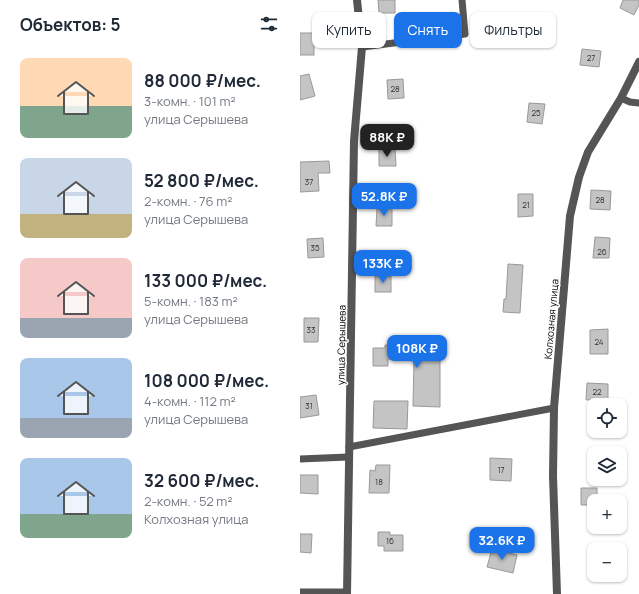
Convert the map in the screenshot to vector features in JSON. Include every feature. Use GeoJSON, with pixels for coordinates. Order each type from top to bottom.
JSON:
{"type":"FeatureCollection","features":[{"type":"Feature","properties":{"kind":"street","name":"улица Серышева"},"geometry":{"type":"LineString","coordinates":[[357,0],[358,12]]}},
{"type":"Feature","properties":{"kind":"street","name":"улица Серышева"},"geometry":{"type":"LineString","coordinates":[[347,593],[354,141],[362,48]]}},
{"type":"Feature","properties":{"kind":"street","name":"Колхозная улица"},"geometry":{"type":"LineString","coordinates":[[557,594],[553,476],[554,408],[570,216],[578,177],[588,152],[621,98],[639,62]]}},
{"type":"Feature","properties":{"kind":"lane"},"geometry":{"type":"LineString","coordinates":[[386,44],[465,34],[462,0]]}},
{"type":"Feature","properties":{"kind":"lane"},"geometry":{"type":"LineString","coordinates":[[621,98],[630,102],[639,103]]}},
{"type":"Feature","properties":{"kind":"lane"},"geometry":{"type":"LineString","coordinates":[[349,447],[554,408]]}},
{"type":"Feature","properties":{"kind":"lane"},"geometry":{"type":"LineString","coordinates":[[300,459],[348,457]]}},
{"type":"Feature","properties":{"kind":"lane"},"geometry":{"type":"LineString","coordinates":[[300,592],[347,593]]}},
{"type":"Feature","properties":{"kind":"building"},"geometry":{"type":"Polygon","coordinates":[[[378,0],[395,0],[394,13],[379,12],[378,0]]]}},
{"type":"Feature","properties":{"kind":"building"},"geometry":{"type":"Polygon","coordinates":[[[623,0],[639,0],[639,5],[634,15],[620,8],[623,0]]]}},
{"type":"Feature","properties":{"kind":"building"},"geometry":{"type":"Polygon","coordinates":[[[300,33],[312,33],[312,48],[314,48],[314,55],[300,55],[300,33]]]}},
{"type":"Feature","properties":{"kind":"building"},"geometry":{"type":"Polygon","coordinates":[[[582,49],[601,51],[599,67],[580,65],[582,49]]]}},
{"type":"Feature","properties":{"kind":"building"},"geometry":{"type":"Polygon","coordinates":[[[309,74],[315,96],[300,100],[300,76],[309,74]]]}},
{"type":"Feature","properties":{"kind":"building"},"geometry":{"type":"Polygon","coordinates":[[[403,79],[404,98],[388,99],[387,80],[403,79]]]}},
{"type":"Feature","properties":{"kind":"building"},"geometry":{"type":"Polygon","coordinates":[[[529,103],[545,104],[542,124],[527,122],[529,103]]]}},
{"type":"Feature","properties":{"kind":"building"},"geometry":{"type":"Polygon","coordinates":[[[379,149],[395,149],[396,166],[379,166],[379,149]]]}},
{"type":"Feature","properties":{"kind":"building"},"geometry":{"type":"Polygon","coordinates":[[[329,161],[330,173],[318,173],[319,191],[300,192],[300,162],[329,161]]]}},
{"type":"Feature","properties":{"kind":"building"},"geometry":{"type":"Polygon","coordinates":[[[591,190],[611,191],[610,210],[590,209],[591,190]]]}},
{"type":"Feature","properties":{"kind":"building"},"geometry":{"type":"Polygon","coordinates":[[[518,194],[533,194],[533,216],[518,217],[518,194]]]}},
{"type":"Feature","properties":{"kind":"building"},"geometry":{"type":"Polygon","coordinates":[[[377,208],[392,208],[392,226],[376,226],[377,208]]]}},
{"type":"Feature","properties":{"kind":"building"},"geometry":{"type":"Polygon","coordinates":[[[595,237],[610,238],[609,258],[593,258],[595,237]]]}},
{"type":"Feature","properties":{"kind":"building"},"geometry":{"type":"Polygon","coordinates":[[[323,238],[324,257],[308,258],[307,239],[323,238]]]}},
{"type":"Feature","properties":{"kind":"building"},"geometry":{"type":"Polygon","coordinates":[[[508,264],[523,265],[520,313],[503,312],[504,299],[506,299],[508,264]]]}},
{"type":"Feature","properties":{"kind":"building"},"geometry":{"type":"Polygon","coordinates":[[[375,276],[391,276],[391,292],[375,292],[375,276]]]}},
{"type":"Feature","properties":{"kind":"building"},"geometry":{"type":"Polygon","coordinates":[[[304,318],[319,318],[318,342],[304,342],[304,318]]]}},
{"type":"Feature","properties":{"kind":"building"},"geometry":{"type":"Polygon","coordinates":[[[608,329],[608,354],[590,354],[590,330],[608,329]]]}},
{"type":"Feature","properties":{"kind":"building"},"geometry":{"type":"Polygon","coordinates":[[[414,342],[440,342],[440,407],[413,406],[414,359],[388,359],[388,366],[373,366],[373,348],[385,348],[385,345],[414,345],[414,342]]]}},
{"type":"Feature","properties":{"kind":"building"},"geometry":{"type":"Polygon","coordinates":[[[587,383],[608,384],[608,398],[587,398],[586,400],[587,383]]]}},
{"type":"Feature","properties":{"kind":"building"},"geometry":{"type":"Polygon","coordinates":[[[316,395],[319,415],[300,418],[300,397],[316,395]]]}},
{"type":"Feature","properties":{"kind":"building"},"geometry":{"type":"Polygon","coordinates":[[[374,401],[408,401],[407,429],[373,428],[374,401]]]}},
{"type":"Feature","properties":{"kind":"building"},"geometry":{"type":"Polygon","coordinates":[[[490,458],[512,459],[511,481],[490,480],[490,458]]]}},
{"type":"Feature","properties":{"kind":"building"},"geometry":{"type":"Polygon","coordinates":[[[376,465],[390,465],[389,493],[369,493],[370,470],[375,471],[376,465]]]}},
{"type":"Feature","properties":{"kind":"building"},"geometry":{"type":"Polygon","coordinates":[[[300,475],[318,475],[318,494],[300,493],[300,475]]]}},
{"type":"Feature","properties":{"kind":"building"},"geometry":{"type":"Polygon","coordinates":[[[581,488],[597,488],[597,494],[587,494],[587,505],[581,505],[581,488]]]}},
{"type":"Feature","properties":{"kind":"building"},"geometry":{"type":"Polygon","coordinates":[[[378,532],[390,532],[390,535],[403,535],[403,551],[384,551],[384,546],[378,546],[378,532]]]}},
{"type":"Feature","properties":{"kind":"building"},"geometry":{"type":"Polygon","coordinates":[[[300,534],[312,534],[311,553],[300,552],[300,534]]]}},
{"type":"Feature","properties":{"kind":"building"},"geometry":{"type":"Polygon","coordinates":[[[492,549],[517,555],[513,573],[487,567],[492,549]]]}}]}
